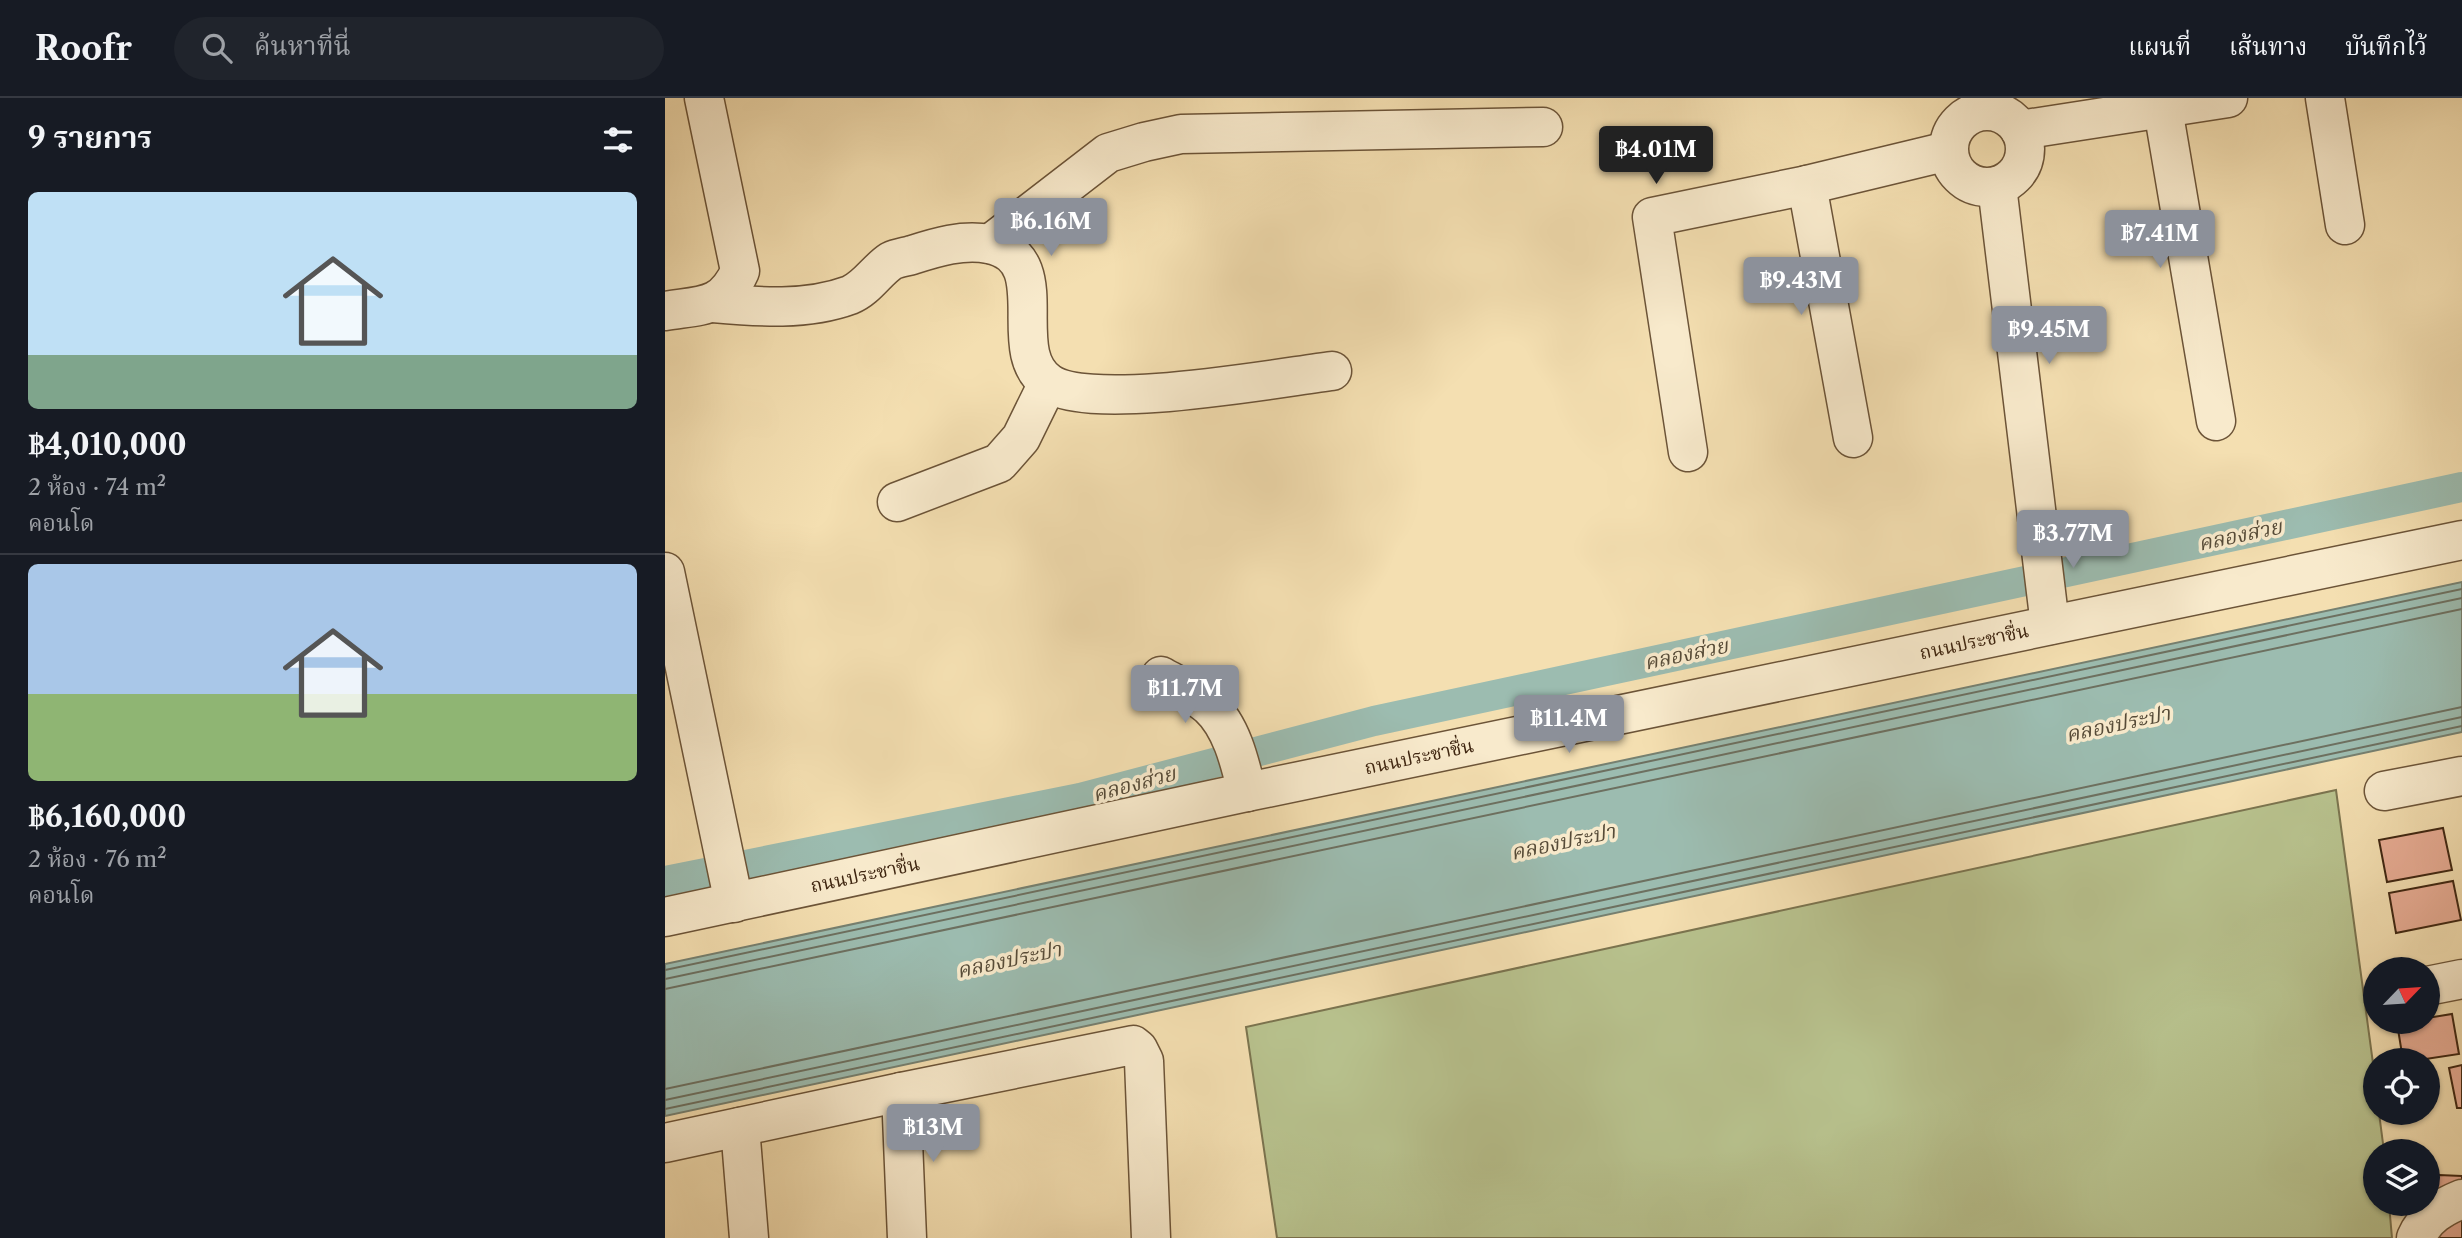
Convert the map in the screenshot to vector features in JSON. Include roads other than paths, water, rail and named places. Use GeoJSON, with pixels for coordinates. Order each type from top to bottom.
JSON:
{"type":"FeatureCollection","features":[{"type":"Feature","properties":{"kind":"street"},"geometry":{"type":"LineString","coordinates":[[703,98],[740,271],[732,289],[713,303]]}},
{"type":"Feature","properties":{"kind":"street"},"geometry":{"type":"LineString","coordinates":[[2002,113],[2024,141],[2022,163],[2008,181],[1997,186],[1974,185],[1956,172],[1948,151],[1954,128],[1971,113],[2163,110],[2228,98]]}},
{"type":"Feature","properties":{"kind":"street"},"geometry":{"type":"LineString","coordinates":[[2325,98],[2345,225]]}},
{"type":"Feature","properties":{"kind":"street"},"geometry":{"type":"LineString","coordinates":[[2163,110],[2216,421]]}},
{"type":"Feature","properties":{"kind":"street"},"geometry":{"type":"LineString","coordinates":[[990,244],[1108,153],[1181,134],[1543,127]]}},
{"type":"Feature","properties":{"kind":"street"},"geometry":{"type":"LineString","coordinates":[[1688,452],[1652,217],[1807,185],[1948,151]]}},
{"type":"Feature","properties":{"kind":"street"},"geometry":{"type":"LineString","coordinates":[[1807,185],[1853,438]]}},
{"type":"Feature","properties":{"kind":"street"},"geometry":{"type":"LineString","coordinates":[[1997,186],[2048,609]]}},
{"type":"Feature","properties":{"kind":"street"},"geometry":{"type":"LineString","coordinates":[[665,311],[713,303],[767,307],[822,302],[853,294],[891,261],[961,242],[990,244],[1009,251],[1022,265],[1026,279],[1033,366],[1048,383],[1068,391],[1090,395],[1149,394],[1332,371]]}},
{"type":"Feature","properties":{"kind":"street"},"geometry":{"type":"LineString","coordinates":[[897,502],[999,463],[1020,438],[1048,383]]}},
{"type":"Feature","properties":{"kind":"street","name":"ถนนประชาชื่น"},"geometry":{"type":"LineString","coordinates":[[665,917],[731,880],[1241,769],[2048,609],[2462,540]]}},
{"type":"Feature","properties":{"kind":"street"},"geometry":{"type":"LineString","coordinates":[[665,572],[675,672],[731,880]]}},
{"type":"Feature","properties":{"kind":"street"},"geometry":{"type":"LineString","coordinates":[[1161,676],[1209,706],[1221,721],[1241,769]]}},
{"type":"Feature","properties":{"kind":"street"},"geometry":{"type":"LineString","coordinates":[[2384,791],[2462,775]]}},
{"type":"Feature","properties":{"kind":"street"},"geometry":{"type":"LineString","coordinates":[[2440,983],[2462,979]]}},
{"type":"Feature","properties":{"kind":"street"},"geometry":{"type":"LineString","coordinates":[[665,1143],[1133,1045],[1138,1049],[1143,1061],[1151,1238]]}},
{"type":"Feature","properties":{"kind":"street"},"geometry":{"type":"LineString","coordinates":[[901,1092],[907,1238]]}},
{"type":"Feature","properties":{"kind":"street"},"geometry":{"type":"LineString","coordinates":[[740,1127],[749,1238]]}},
{"type":"Feature","properties":{"kind":"street"},"geometry":{"type":"LineString","coordinates":[[2416,1238],[2421,1227],[2442,1207],[2462,1199]]}},
{"type":"Feature","properties":{"kind":"water","name":"คลองประปา"},"geometry":{"type":"Polygon","coordinates":[[[2462,582],[2462,732],[665,1116],[665,964],[2462,582]]]}},
{"type":"Feature","properties":{"kind":"waterway","name":"คลองส่วย"},"geometry":{"type":"LineString","coordinates":[[665,881],[1080,798],[1374,721],[2462,487]]}}]}
